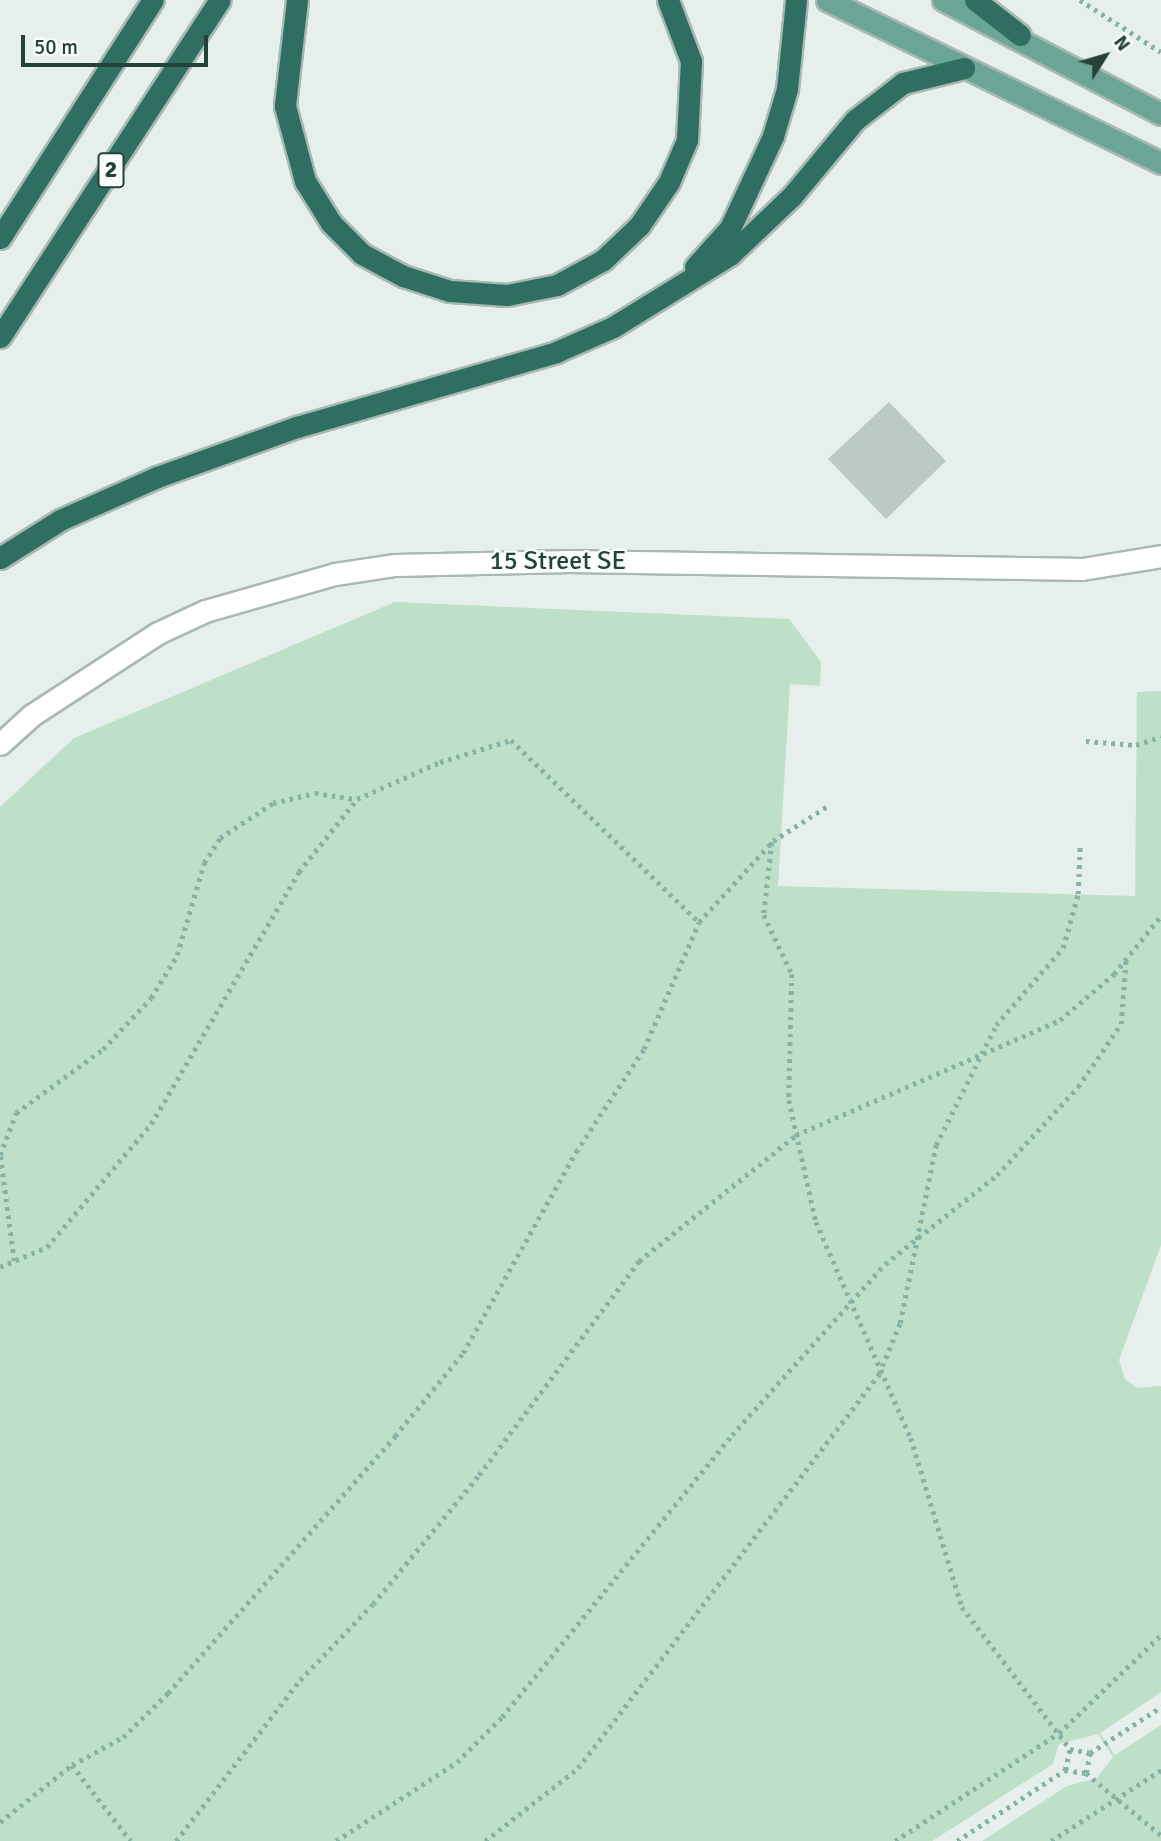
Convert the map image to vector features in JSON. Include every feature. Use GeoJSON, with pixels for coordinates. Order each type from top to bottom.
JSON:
{"type":"FeatureCollection","features":[{"type":"Feature","properties":{"kind":"highway","name":"2"},"geometry":{"type":"LineString","coordinates":[[0,238],[153,0]]}},
{"type":"Feature","properties":{"kind":"highway","name":"2"},"geometry":{"type":"LineString","coordinates":[[0,337],[220,0]]}},
{"type":"Feature","properties":{"kind":"highway"},"geometry":{"type":"LineString","coordinates":[[297,0],[285,65],[285,106],[305,181],[331,223],[362,254],[403,276],[450,291],[507,295],[557,285],[603,260],[639,226],[669,182],[687,140],[691,61],[668,0]]}},
{"type":"Feature","properties":{"kind":"highway"},"geometry":{"type":"LineString","coordinates":[[684,278],[730,228],[761,167],[787,89],[796,0]]}},
{"type":"Feature","properties":{"kind":"highway"},"geometry":{"type":"LineString","coordinates":[[975,0],[1020,35]]}},
{"type":"Feature","properties":{"kind":"highway"},"geometry":{"type":"LineString","coordinates":[[0,558],[60,520],[157,477],[297,427],[556,352],[613,327],[684,278],[731,254],[792,196],[855,120],[902,83],[964,68]]}},
{"type":"Feature","properties":{"kind":"main road"},"geometry":{"type":"LineString","coordinates":[[827,0],[1161,163]]}},
{"type":"Feature","properties":{"kind":"main road"},"geometry":{"type":"LineString","coordinates":[[943,0],[1020,35],[1161,114]]}},
{"type":"Feature","properties":{"kind":"street","name":"15 Street SE"},"geometry":{"type":"LineString","coordinates":[[0,744],[32,715],[158,633],[231,603],[335,574],[395,565],[544,561],[1082,569],[1161,556]]}},
{"type":"Feature","properties":{"kind":"path"},"geometry":{"type":"LineString","coordinates":[[1080,0],[1161,52]]}},
{"type":"Feature","properties":{"kind":"path"},"geometry":{"type":"LineString","coordinates":[[1086,741],[1136,745],[1161,737]]}},
{"type":"Feature","properties":{"kind":"path"},"geometry":{"type":"LineString","coordinates":[[14,1261],[0,1155],[16,1113],[103,1049],[151,998],[177,955],[204,863],[220,838],[273,803],[314,793],[357,799],[511,740],[699,922]]}},
{"type":"Feature","properties":{"kind":"path"},"geometry":{"type":"LineString","coordinates":[[0,1267],[47,1248],[151,1124],[299,872],[357,799]]}},
{"type":"Feature","properties":{"kind":"path"},"geometry":{"type":"LineString","coordinates":[[1,1820],[72,1766],[123,1737],[168,1693],[463,1353],[576,1152],[644,1049],[699,922],[773,841],[829,805]]}},
{"type":"Feature","properties":{"kind":"path"},"geometry":{"type":"LineString","coordinates":[[773,841],[764,915],[792,974],[789,1100],[816,1222],[879,1374],[911,1438],[961,1607],[1070,1749],[1090,1753],[1161,1707]]}},
{"type":"Feature","properties":{"kind":"path"},"geometry":{"type":"LineString","coordinates":[[485,1841],[578,1768],[879,1374],[901,1323],[936,1145],[996,1025],[1063,948],[1078,894],[1080,845]]}},
{"type":"Feature","properties":{"kind":"path"},"geometry":{"type":"LineString","coordinates":[[176,1841],[300,1680],[373,1604],[479,1475],[639,1261],[796,1136],[1060,1020],[1126,959],[1161,916]]}},
{"type":"Feature","properties":{"kind":"path"},"geometry":{"type":"LineString","coordinates":[[336,1841],[457,1762],[502,1717],[697,1477],[849,1304],[920,1234],[997,1174],[1078,1087],[1121,1024],[1126,959]]}},
{"type":"Feature","properties":{"kind":"path"},"geometry":{"type":"LineString","coordinates":[[895,1841],[1059,1733],[1161,1635]]}},
{"type":"Feature","properties":{"kind":"path"},"geometry":{"type":"LineString","coordinates":[[1065,1770],[1070,1749]]}},
{"type":"Feature","properties":{"kind":"path"},"geometry":{"type":"LineString","coordinates":[[1086,1773],[1090,1753]]}},
{"type":"Feature","properties":{"kind":"path"},"geometry":{"type":"LineString","coordinates":[[72,1766],[131,1841]]}},
{"type":"Feature","properties":{"kind":"path"},"geometry":{"type":"LineString","coordinates":[[957,1841],[1065,1770],[1086,1773],[1114,1801],[1161,1835]]}},
{"type":"Feature","properties":{"kind":"path"},"geometry":{"type":"LineString","coordinates":[[1051,1841],[1161,1770]]}},
{"type":"Feature","properties":{"kind":"green space"},"geometry":{"type":"Polygon","coordinates":[[[395,602],[789,619],[821,662],[820,686],[790,684],[778,886],[1135,896],[1137,692],[1161,691],[1161,1245],[1119,1360],[1125,1379],[1137,1388],[1161,1386],[1161,1692],[1100,1733],[1115,1755],[1161,1725],[1161,1841],[982,1841],[1067,1786],[1097,1778],[1113,1757],[1098,1734],[1059,1744],[1053,1764],[932,1841],[0,1841],[0,807],[74,738],[395,602]]]}},
{"type":"Feature","properties":{"kind":"building"},"geometry":{"type":"Polygon","coordinates":[[[889,402],[946,461],[886,519],[828,459],[889,402]]]}}]}
